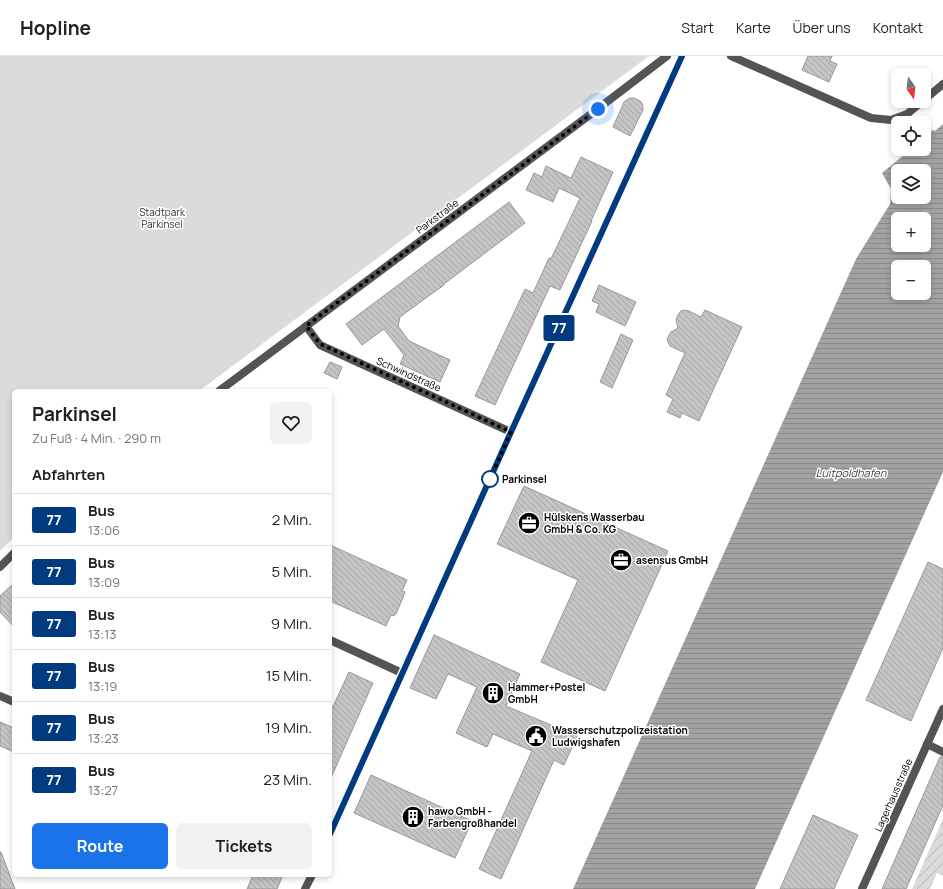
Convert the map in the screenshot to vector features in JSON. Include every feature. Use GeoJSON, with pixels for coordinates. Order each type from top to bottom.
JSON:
{"type":"FeatureCollection","features":[{"type":"Feature","properties":{"kind":"street","name":"Parkstraße"},"geometry":{"type":"LineString","coordinates":[[222,389],[581,122],[667,56]]}},
{"type":"Feature","properties":{"kind":"street"},"geometry":{"type":"LineString","coordinates":[[332,830],[682,56]]}},
{"type":"Feature","properties":{"kind":"street"},"geometry":{"type":"LineString","coordinates":[[732,56],[871,118],[891,120],[907,114],[914,108]]}},
{"type":"Feature","properties":{"kind":"street"},"geometry":{"type":"LineString","coordinates":[[931,94],[943,84]]}},
{"type":"Feature","properties":{"kind":"street","name":"Schwindstraße"},"geometry":{"type":"LineString","coordinates":[[306,326],[320,344],[511,432]]}},
{"type":"Feature","properties":{"kind":"street"},"geometry":{"type":"LineString","coordinates":[[0,567],[12,555]]}},
{"type":"Feature","properties":{"kind":"street"},"geometry":{"type":"LineString","coordinates":[[332,641],[402,673]]}},
{"type":"Feature","properties":{"kind":"street"},"geometry":{"type":"LineString","coordinates":[[0,696],[12,701]]}},
{"type":"Feature","properties":{"kind":"street","name":"Lagerhausstraße"},"geometry":{"type":"LineString","coordinates":[[862,889],[943,709]]}},
{"type":"Feature","properties":{"kind":"street"},"geometry":{"type":"LineString","coordinates":[[927,744],[943,752]]}},
{"type":"Feature","properties":{"kind":"street"},"geometry":{"type":"LineString","coordinates":[[305,889],[311,877]]}},
{"type":"Feature","properties":{"kind":"green space","name":"Stadtpark Parkinsel"},"geometry":{"type":"Polygon","coordinates":[[[0,56],[649,56],[202,389],[12,389],[12,539],[0,551],[0,56]]]}},
{"type":"Feature","properties":{"kind":"green space"},"geometry":{"type":"Polygon","coordinates":[[[943,819],[943,876],[937,873],[930,889],[912,889],[943,819]]]}},
{"type":"Feature","properties":{"kind":"water","name":"Luitpoldhafen"},"geometry":{"type":"Polygon","coordinates":[[[943,124],[943,472],[755,889],[573,889],[856,259],[890,204],[891,189],[891,204],[931,204],[931,164],[893,164],[903,156],[931,156],[931,132],[933,130],[935,131],[943,124]]]}},
{"type":"Feature","properties":{"kind":"water","name":"Luitpoldhafen"},"geometry":{"type":"Polygon","coordinates":[[[891,166],[891,189],[882,173],[891,166]]]}},
{"type":"Feature","properties":{"kind":"building"},"geometry":{"type":"Polygon","coordinates":[[[808,56],[832,56],[830,61],[837,64],[829,82],[802,70],[808,56]]]}},
{"type":"Feature","properties":{"kind":"building"},"geometry":{"type":"Polygon","coordinates":[[[634,98],[642,103],[643,110],[630,136],[613,127],[624,102],[634,98]]]}},
{"type":"Feature","properties":{"kind":"building"},"geometry":{"type":"Polygon","coordinates":[[[581,157],[613,172],[560,290],[550,286],[495,405],[475,396],[525,289],[533,293],[580,198],[559,188],[553,202],[526,190],[534,173],[542,177],[546,166],[571,178],[581,157]]]}},
{"type":"Feature","properties":{"kind":"building"},"geometry":{"type":"Polygon","coordinates":[[[509,202],[525,223],[400,317],[398,326],[409,341],[450,360],[440,382],[400,364],[404,355],[384,329],[362,345],[346,324],[509,202]]]}},
{"type":"Feature","properties":{"kind":"building"},"geometry":{"type":"Polygon","coordinates":[[[599,285],[636,302],[625,326],[596,312],[599,304],[592,301],[599,285]]]}},
{"type":"Feature","properties":{"kind":"building"},"geometry":{"type":"Polygon","coordinates":[[[683,310],[689,311],[701,317],[705,310],[742,327],[699,421],[682,413],[680,418],[667,412],[673,399],[666,395],[685,353],[670,346],[667,340],[671,332],[678,328],[676,320],[680,312],[683,310]]]}},
{"type":"Feature","properties":{"kind":"building"},"geometry":{"type":"Polygon","coordinates":[[[621,334],[633,340],[612,388],[600,382],[621,334]]]}},
{"type":"Feature","properties":{"kind":"building"},"geometry":{"type":"Polygon","coordinates":[[[330,362],[342,367],[337,379],[324,373],[330,362]]]}},
{"type":"Feature","properties":{"kind":"building"},"geometry":{"type":"Polygon","coordinates":[[[524,486],[668,551],[605,691],[541,662],[578,580],[497,544],[524,486]]]}},
{"type":"Feature","properties":{"kind":"building"},"geometry":{"type":"Polygon","coordinates":[[[332,546],[407,580],[402,591],[405,592],[396,614],[395,613],[394,616],[391,615],[386,626],[332,602],[332,546]]]}},
{"type":"Feature","properties":{"kind":"building"},"geometry":{"type":"Polygon","coordinates":[[[928,562],[943,569],[943,648],[911,721],[866,700],[928,562]]]}},
{"type":"Feature","properties":{"kind":"building"},"geometry":{"type":"Polygon","coordinates":[[[12,585],[12,625],[0,612],[0,596],[12,585]]]}},
{"type":"Feature","properties":{"kind":"building"},"geometry":{"type":"Polygon","coordinates":[[[434,635],[520,674],[506,706],[577,736],[564,765],[554,760],[501,879],[479,869],[532,751],[493,734],[487,747],[456,733],[477,687],[448,674],[436,699],[410,688],[434,635]]]}},
{"type":"Feature","properties":{"kind":"building"},"geometry":{"type":"Polygon","coordinates":[[[349,672],[373,683],[332,775],[332,709],[349,672]]]}},
{"type":"Feature","properties":{"kind":"building"},"geometry":{"type":"Polygon","coordinates":[[[0,722],[12,727],[12,751],[0,746],[0,722]]]}},
{"type":"Feature","properties":{"kind":"building"},"geometry":{"type":"Polygon","coordinates":[[[940,757],[943,757],[943,806],[906,889],[882,889],[940,757]]]}},
{"type":"Feature","properties":{"kind":"building","name":"hawo GmbH - Farbengroßhandel"},"geometry":{"type":"Polygon","coordinates":[[[371,775],[472,821],[455,858],[354,813],[371,775]]]}},
{"type":"Feature","properties":{"kind":"building"},"geometry":{"type":"Polygon","coordinates":[[[813,815],[858,835],[834,889],[780,889],[813,815]]]}},
{"type":"Feature","properties":{"kind":"building"},"geometry":{"type":"Polygon","coordinates":[[[1,852],[15,889],[0,889],[1,852]]]}},
{"type":"Feature","properties":{"kind":"building"},"geometry":{"type":"Polygon","coordinates":[[[252,877],[282,877],[277,889],[247,889],[252,877]]]}},
{"type":"Feature","properties":{"kind":"bus line","name":"77"},"geometry":{"type":"LineString","coordinates":[[332,830],[682,56]]}},
{"type":"Feature","properties":{"kind":"place","name":"Parkinsel"},"geometry":{"type":"Point","coordinates":[490,479]}},
{"type":"Feature","properties":{"kind":"place","name":"Hülskens Wasserbau GmbH & Co. KG"},"geometry":{"type":"Point","coordinates":[529,523]}},
{"type":"Feature","properties":{"kind":"place","name":"asensus GmbH"},"geometry":{"type":"Point","coordinates":[621,560]}},
{"type":"Feature","properties":{"kind":"place","name":"Hammer+Postel GmbH"},"geometry":{"type":"Point","coordinates":[493,693]}},
{"type":"Feature","properties":{"kind":"place","name":"Wasserschutzpolizeistation Ludwigshafen"},"geometry":{"type":"Point","coordinates":[536,736]}},
{"type":"Feature","properties":{"kind":"place","name":"hawo GmbH - Farbengroßhandel"},"geometry":{"type":"Point","coordinates":[413,817]}},
{"type":"Feature","properties":{"kind":"route"},"geometry":{"type":"LineString","coordinates":[[490,479],[511,432],[320,344],[306,326],[598,109]]}}]}
